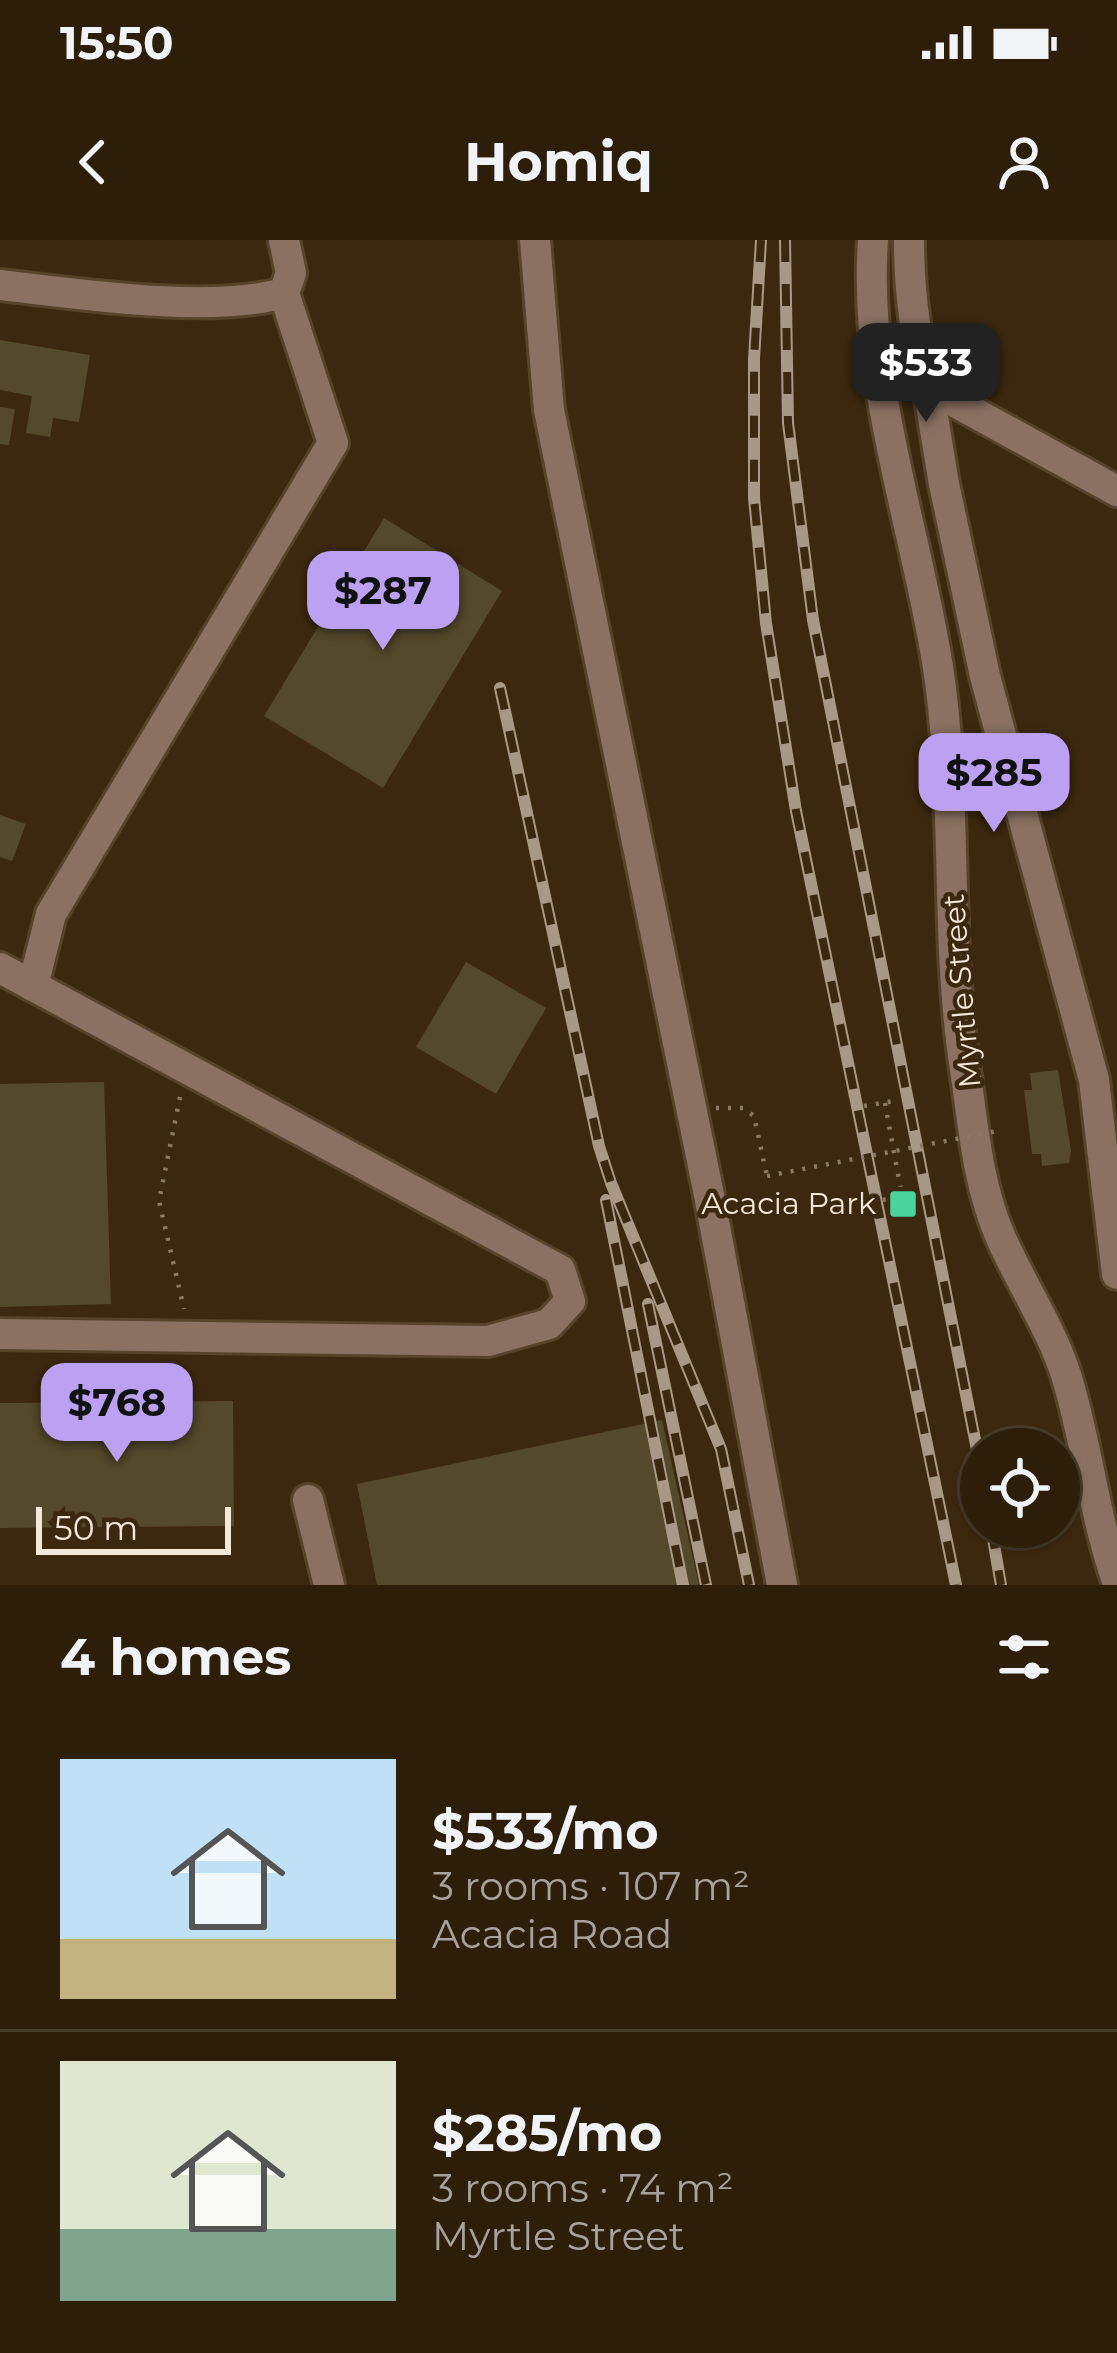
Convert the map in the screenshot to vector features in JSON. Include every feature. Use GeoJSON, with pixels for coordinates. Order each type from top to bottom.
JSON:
{"type":"FeatureCollection","features":[{"type":"Feature","properties":{"kind":"street"},"geometry":{"type":"LineString","coordinates":[[33,986],[51,914],[333,443],[284,293],[291,273],[284,240]]}},
{"type":"Feature","properties":{"kind":"street"},"geometry":{"type":"LineString","coordinates":[[535,240],[549,410],[692,1112],[782,1585]]}},
{"type":"Feature","properties":{"kind":"street","name":"Myrtle Street"},"geometry":{"type":"LineString","coordinates":[[873,240],[874,348],[945,723],[957,994],[964,1067],[989,1207],[1066,1373],[1104,1543],[1117,1580]]}},
{"type":"Feature","properties":{"kind":"street"},"geometry":{"type":"LineString","coordinates":[[910,240],[917,345],[985,676],[1094,1080],[1117,1274]]}},
{"type":"Feature","properties":{"kind":"street"},"geometry":{"type":"LineString","coordinates":[[0,285],[85,295],[251,302],[284,293]]}},
{"type":"Feature","properties":{"kind":"street"},"geometry":{"type":"LineString","coordinates":[[928,387],[1113,480]]}},
{"type":"Feature","properties":{"kind":"street"},"geometry":{"type":"LineString","coordinates":[[0,968],[560,1270],[570,1301],[550,1324],[488,1341],[0,1334]]}},
{"type":"Feature","properties":{"kind":"street"},"geometry":{"type":"LineString","coordinates":[[308,1500],[328,1585]]}},
{"type":"Feature","properties":{"kind":"path"},"geometry":{"type":"LineString","coordinates":[[185,1068],[159,1201],[188,1335]]}},
{"type":"Feature","properties":{"kind":"path"},"geometry":{"type":"LineString","coordinates":[[864,1106],[899,1100]]}},
{"type":"Feature","properties":{"kind":"path"},"geometry":{"type":"LineString","coordinates":[[885,1103],[902,1196]]}},
{"type":"Feature","properties":{"kind":"path"},"geometry":{"type":"LineString","coordinates":[[692,1112],[730,1105],[754,1117],[767,1176],[1002,1130]]}},
{"type":"Feature","properties":{"kind":"path"},"geometry":{"type":"LineString","coordinates":[[883,1200],[917,1192]]}},
{"type":"Feature","properties":{"kind":"building"},"geometry":{"type":"Polygon","coordinates":[[[0,340],[90,355],[79,422],[53,418],[50,437],[26,433],[32,396],[0,390],[0,340]]]}},
{"type":"Feature","properties":{"kind":"building"},"geometry":{"type":"Polygon","coordinates":[[[0,407],[15,409],[9,445],[0,444],[0,407]]]}},
{"type":"Feature","properties":{"kind":"building"},"geometry":{"type":"Polygon","coordinates":[[[384,518],[502,591],[383,788],[264,716],[384,518]]]}},
{"type":"Feature","properties":{"kind":"building"},"geometry":{"type":"Polygon","coordinates":[[[0,815],[26,824],[12,861],[0,857],[0,815]]]}},
{"type":"Feature","properties":{"kind":"building"},"geometry":{"type":"Polygon","coordinates":[[[466,962],[546,1008],[496,1094],[416,1047],[466,962]]]}},
{"type":"Feature","properties":{"kind":"building"},"geometry":{"type":"Polygon","coordinates":[[[1058,1070],[1069,1163],[1042,1166],[1041,1154],[1032,1154],[1024,1090],[1032,1090],[1030,1073],[1058,1070]]]}},
{"type":"Feature","properties":{"kind":"building"},"geometry":{"type":"Polygon","coordinates":[[[104,1082],[111,1304],[0,1307],[0,1084],[104,1082]]]}},
{"type":"Feature","properties":{"kind":"building"},"geometry":{"type":"Polygon","coordinates":[[[233,1401],[234,1526],[0,1528],[0,1403],[233,1401]]]}},
{"type":"Feature","properties":{"kind":"building"},"geometry":{"type":"Polygon","coordinates":[[[662,1420],[699,1585],[377,1585],[357,1484],[662,1420]]]}},
{"type":"Feature","properties":{"kind":"railway"},"geometry":{"type":"LineString","coordinates":[[761,240],[754,359],[754,498],[766,623],[796,811],[956,1585]]}},
{"type":"Feature","properties":{"kind":"railway"},"geometry":{"type":"LineString","coordinates":[[785,240],[788,423],[813,620],[973,1428]]}},
{"type":"Feature","properties":{"kind":"railway"},"geometry":{"type":"LineString","coordinates":[[500,688],[599,1146],[721,1449],[749,1585]]}},
{"type":"Feature","properties":{"kind":"railway"},"geometry":{"type":"LineString","coordinates":[[606,1200],[683,1585]]}},
{"type":"Feature","properties":{"kind":"railway"},"geometry":{"type":"LineString","coordinates":[[648,1304],[706,1585]]}},
{"type":"Feature","properties":{"kind":"railway"},"geometry":{"type":"LineString","coordinates":[[995,1548],[1001,1585]]}},
{"type":"Feature","properties":{"kind":"place","name":"Acacia Park"},"geometry":{"type":"Point","coordinates":[903,1204]}}]}
